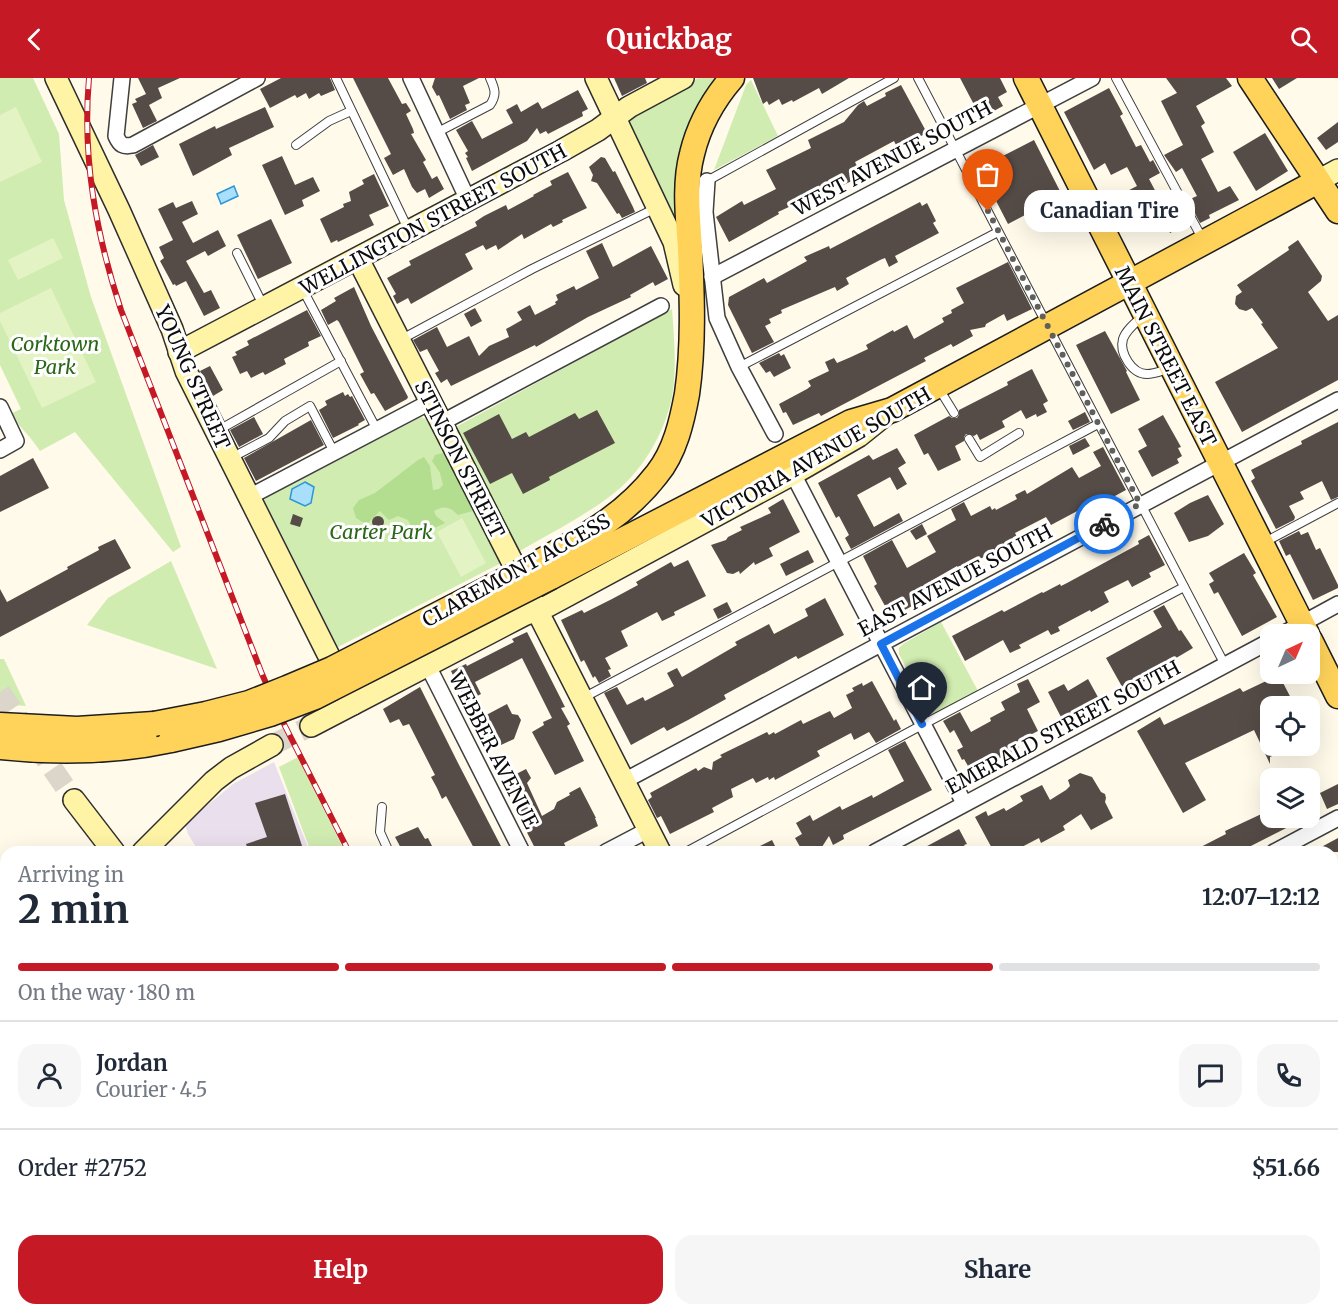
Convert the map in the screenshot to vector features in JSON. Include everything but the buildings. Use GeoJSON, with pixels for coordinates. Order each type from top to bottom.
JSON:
{"type":"FeatureCollection","features":[{"type":"Feature","properties":{"kind":"main road","name":"CLAREMONT ACCESS"},"geometry":{"type":"LineString","coordinates":[[543,571],[612,520],[636,498],[659,472],[677,435],[691,364],[692,320],[687,190],[691,155],[709,111],[732,78]]}},
{"type":"Feature","properties":{"kind":"main road","name":"MAIN STREET EAST"},"geometry":{"type":"LineString","coordinates":[[1026,78],[1261,544],[1296,624]]}},
{"type":"Feature","properties":{"kind":"main road"},"geometry":{"type":"LineString","coordinates":[[1250,78],[1328,176],[1338,211]]}},
{"type":"Feature","properties":{"kind":"main road","name":"VICTORIA AVENUE SOUTH"},"geometry":{"type":"LineString","coordinates":[[892,410],[1328,176]]}},
{"type":"Feature","properties":{"kind":"main road","name":"CLAREMONT ACCESS"},"geometry":{"type":"LineString","coordinates":[[0,747],[80,751],[120,748],[206,714],[249,703],[332,669],[543,571],[851,422],[892,410]]}},
{"type":"Feature","properties":{"kind":"main road","name":"MAIN STREET EAST"},"geometry":{"type":"LineString","coordinates":[[1320,666],[1338,696]]}},
{"type":"Feature","properties":{"kind":"main road","name":"CLAREMONT ACCESS"},"geometry":{"type":"LineString","coordinates":[[0,725],[163,732]]}},
{"type":"Feature","properties":{"kind":"street","name":"YOUNG STREET"},"geometry":{"type":"LineString","coordinates":[[56,78],[119,210],[172,329],[186,371],[353,704]]}},
{"type":"Feature","properties":{"kind":"street"},"geometry":{"type":"LineString","coordinates":[[122,78],[116,136],[119,143],[125,146],[133,145],[257,78]]}},
{"type":"Feature","properties":{"kind":"street"},"geometry":{"type":"LineString","coordinates":[[411,78],[468,200]]}},
{"type":"Feature","properties":{"kind":"street"},"geometry":{"type":"LineString","coordinates":[[596,78],[674,242],[692,320]]}},
{"type":"Feature","properties":{"kind":"street","name":"WELLINGTON STREET SOUTH"},"geometry":{"type":"LineString","coordinates":[[179,352],[572,145],[683,78]]}},
{"type":"Feature","properties":{"kind":"street","name":"WEST AVENUE SOUTH"},"geometry":{"type":"LineString","coordinates":[[712,277],[1092,78]]}},
{"type":"Feature","properties":{"kind":"street"},"geometry":{"type":"LineString","coordinates":[[707,181],[705,212],[717,318],[739,367],[775,434]]}},
{"type":"Feature","properties":{"kind":"street","name":"STINSON STREET"},"geometry":{"type":"LineString","coordinates":[[358,259],[657,846]]}},
{"type":"Feature","properties":{"kind":"street"},"geometry":{"type":"LineString","coordinates":[[441,423],[661,306]]}},
{"type":"Feature","properties":{"kind":"street","name":"EAST AVENUE SOUTH"},"geometry":{"type":"LineString","coordinates":[[624,781],[1338,400]]}},
{"type":"Feature","properties":{"kind":"street"},"geometry":{"type":"LineString","coordinates":[[249,497],[430,402]]}},
{"type":"Feature","properties":{"kind":"street"},"geometry":{"type":"LineString","coordinates":[[0,407],[16,441],[0,450]]}},
{"type":"Feature","properties":{"kind":"street","name":"VICTORIA AVENUE SOUTH"},"geometry":{"type":"LineString","coordinates":[[311,726],[524,615],[538,611],[793,474],[859,436],[892,410]]}},
{"type":"Feature","properties":{"kind":"street"},"geometry":{"type":"LineString","coordinates":[[793,474],[963,804]]}},
{"type":"Feature","properties":{"kind":"street"},"geometry":{"type":"LineString","coordinates":[[1312,624],[1338,604]]}},
{"type":"Feature","properties":{"kind":"street","name":"EMERALD STREET SOUTH"},"geometry":{"type":"LineString","coordinates":[[886,846],[1260,646]]}},
{"type":"Feature","properties":{"kind":"street","name":"WEBBER AVENUE"},"geometry":{"type":"LineString","coordinates":[[428,666],[519,846]]}},
{"type":"Feature","properties":{"kind":"street"},"geometry":{"type":"LineString","coordinates":[[148,846],[214,781],[231,768],[272,745]]}},
{"type":"Feature","properties":{"kind":"street"},"geometry":{"type":"LineString","coordinates":[[74,800],[109,846]]}},
{"type":"Feature","properties":{"kind":"street"},"geometry":{"type":"LineString","coordinates":[[1285,846],[1338,818]]}},
{"type":"Feature","properties":{"kind":"street"},"geometry":{"type":"LineString","coordinates":[[617,846],[648,830]]}},
{"type":"Feature","properties":{"kind":"lane"},"geometry":{"type":"LineString","coordinates":[[336,78],[410,232]]}},
{"type":"Feature","properties":{"kind":"lane"},"geometry":{"type":"LineString","coordinates":[[436,133],[490,105],[495,98],[495,90],[490,78]]}},
{"type":"Feature","properties":{"kind":"lane"},"geometry":{"type":"LineString","coordinates":[[707,181],[894,78]]}},
{"type":"Feature","properties":{"kind":"lane"},"geometry":{"type":"LineString","coordinates":[[918,78],[1225,665]]}},
{"type":"Feature","properties":{"kind":"lane"},"geometry":{"type":"LineString","coordinates":[[1116,78],[1205,243]]}},
{"type":"Feature","properties":{"kind":"lane"},"geometry":{"type":"LineString","coordinates":[[296,145],[329,121],[351,111]]}},
{"type":"Feature","properties":{"kind":"lane"},"geometry":{"type":"LineString","coordinates":[[399,340],[532,269],[658,206]]}},
{"type":"Feature","properties":{"kind":"lane"},"geometry":{"type":"LineString","coordinates":[[739,367],[998,232]]}},
{"type":"Feature","properties":{"kind":"lane"},"geometry":{"type":"LineString","coordinates":[[237,253],[264,308]]}},
{"type":"Feature","properties":{"kind":"lane"},"geometry":{"type":"LineString","coordinates":[[302,288],[377,430]]}},
{"type":"Feature","properties":{"kind":"lane"},"geometry":{"type":"LineString","coordinates":[[1145,314],[1126,332],[1122,341],[1129,364],[1137,373],[1148,374],[1172,368]]}},
{"type":"Feature","properties":{"kind":"lane"},"geometry":{"type":"LineString","coordinates":[[216,432],[341,361]]}},
{"type":"Feature","properties":{"kind":"lane"},"geometry":{"type":"LineString","coordinates":[[938,386],[954,413]]}},
{"type":"Feature","properties":{"kind":"lane"},"geometry":{"type":"LineString","coordinates":[[229,459],[269,438],[285,421],[309,406],[334,452]]}},
{"type":"Feature","properties":{"kind":"lane"},"geometry":{"type":"LineString","coordinates":[[581,698],[1098,424]]}},
{"type":"Feature","properties":{"kind":"lane"},"geometry":{"type":"LineString","coordinates":[[969,439],[980,457],[1019,434]]}},
{"type":"Feature","properties":{"kind":"lane"},"geometry":{"type":"LineString","coordinates":[[1261,544],[1338,503]]}},
{"type":"Feature","properties":{"kind":"lane"},"geometry":{"type":"LineString","coordinates":[[697,846],[922,724],[1184,587]]}},
{"type":"Feature","properties":{"kind":"lane"},"geometry":{"type":"LineString","coordinates":[[382,807],[380,832],[386,846]]}},
{"type":"Feature","properties":{"kind":"shaded area"},"geometry":{"type":"Polygon","coordinates":[[[274,762],[308,846],[195,846],[185,824],[233,784],[274,762]]]}},
{"type":"Feature","properties":{"kind":"green space","name":"Corktown Park"},"geometry":{"type":"Polygon","coordinates":[[[0,78],[33,78],[59,134],[64,200],[91,297],[181,547],[173,552],[75,432],[40,451],[10,414],[21,409],[0,365],[0,78]]]}},
{"type":"Feature","properties":{"kind":"green space"},"geometry":{"type":"Polygon","coordinates":[[[698,78],[715,78],[690,119],[682,142],[676,189],[676,213],[672,216],[626,124],[629,115],[698,78]]]}},
{"type":"Feature","properties":{"kind":"green space"},"geometry":{"type":"Polygon","coordinates":[[[751,80],[778,136],[714,170],[746,85],[751,80]]]}},
{"type":"Feature","properties":{"kind":"green space"},"geometry":{"type":"Polygon","coordinates":[[[16,107],[42,162],[0,182],[0,115],[16,107]]]}},
{"type":"Feature","properties":{"kind":"green space"},"geometry":{"type":"Polygon","coordinates":[[[53,238],[63,258],[18,280],[8,260],[53,238]]]}},
{"type":"Feature","properties":{"kind":"green space"},"geometry":{"type":"Polygon","coordinates":[[[51,288],[96,382],[42,408],[0,321],[0,313],[51,288]]]}},
{"type":"Feature","properties":{"kind":"green space"},"geometry":{"type":"Polygon","coordinates":[[[672,309],[674,386],[663,425],[650,453],[621,488],[609,497],[518,552],[454,428],[672,309]]]}},
{"type":"Feature","properties":{"kind":"green space","name":"Carter Park"},"geometry":{"type":"Polygon","coordinates":[[[421,417],[430,421],[503,562],[338,647],[264,500],[421,417]]]}},
{"type":"Feature","properties":{"kind":"green space"},"geometry":{"type":"Polygon","coordinates":[[[447,452],[474,505],[473,511],[458,515],[447,508],[434,511],[436,516],[445,523],[426,532],[416,541],[411,537],[413,530],[408,520],[398,516],[389,520],[380,511],[368,523],[356,518],[353,508],[359,500],[375,493],[424,457],[430,466],[433,490],[439,489],[443,485],[440,473],[432,461],[435,455],[447,452]]]}},
{"type":"Feature","properties":{"kind":"green space"},"geometry":{"type":"Polygon","coordinates":[[[462,518],[486,563],[461,577],[437,532],[462,518]]]}},
{"type":"Feature","properties":{"kind":"green space"},"geometry":{"type":"Polygon","coordinates":[[[171,561],[217,669],[87,625],[108,598],[171,561]]]}},
{"type":"Feature","properties":{"kind":"green space"},"geometry":{"type":"Polygon","coordinates":[[[941,622],[978,691],[932,718],[899,654],[899,648],[941,622]]]}},
{"type":"Feature","properties":{"kind":"green space"},"geometry":{"type":"Polygon","coordinates":[[[0,659],[4,659],[26,706],[0,704],[0,659]]]}},
{"type":"Feature","properties":{"kind":"green space"},"geometry":{"type":"Polygon","coordinates":[[[298,757],[342,846],[309,846],[279,767],[298,757]]]}},
{"type":"Feature","properties":{"kind":"water"},"geometry":{"type":"Polygon","coordinates":[[[234,186],[238,196],[221,204],[217,194],[234,186]]]}},
{"type":"Feature","properties":{"kind":"water"},"geometry":{"type":"Polygon","coordinates":[[[305,482],[314,487],[311,503],[305,506],[290,499],[292,489],[305,482]]]}},
{"type":"Feature","properties":{"kind":"tunnel"},"geometry":{"type":"LineString","coordinates":[[0,692],[74,800]]}},
{"type":"Feature","properties":{"kind":"tunnel"},"geometry":{"type":"LineString","coordinates":[[272,745],[311,726]]}},
{"type":"Feature","properties":{"kind":"railway"},"geometry":{"type":"LineString","coordinates":[[89,78],[87,108],[89,167],[104,253],[121,310],[262,674],[285,726],[346,846]]}},
{"type":"Feature","properties":{"kind":"way so far"},"geometry":{"type":"LineString","coordinates":[[988,211],[1140,504],[1104,524]]}},
{"type":"Feature","properties":{"kind":"place","name":"Canadian Tire"},"geometry":{"type":"Point","coordinates":[988,211]}},
{"type":"Feature","properties":{"kind":"route"},"geometry":{"type":"LineString","coordinates":[[922,724],[881,644],[1104,524]]}}]}
